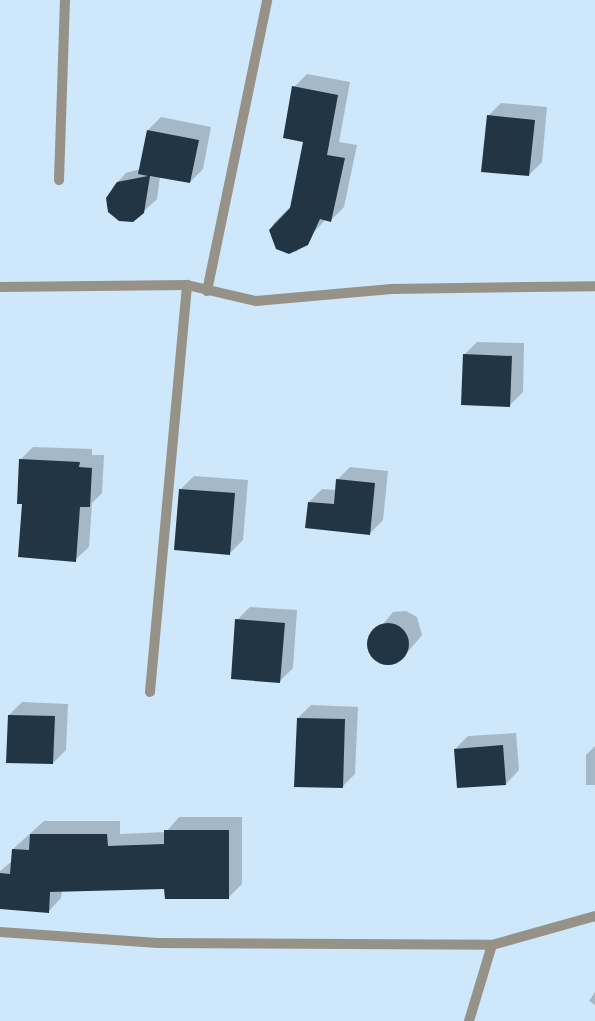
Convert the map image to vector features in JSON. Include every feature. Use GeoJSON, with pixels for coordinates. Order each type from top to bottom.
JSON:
{"type":"FeatureCollection","features":[{"type":"Feature","properties":{"kind":"street"},"geometry":{"type":"LineString","coordinates":[[59,180],[64,0]]}},
{"type":"Feature","properties":{"kind":"street"},"geometry":{"type":"LineString","coordinates":[[207,291],[267,0]]}},
{"type":"Feature","properties":{"kind":"street"},"geometry":{"type":"LineString","coordinates":[[150,692],[187,285]]}},
{"type":"Feature","properties":{"kind":"street"},"geometry":{"type":"LineString","coordinates":[[0,286],[187,285],[256,301],[391,289],[595,286]]}},
{"type":"Feature","properties":{"kind":"street"},"geometry":{"type":"LineString","coordinates":[[0,932],[158,943],[492,945],[595,916]]}},
{"type":"Feature","properties":{"kind":"street"},"geometry":{"type":"LineString","coordinates":[[469,1021],[492,945]]}},
{"type":"Feature","properties":{"kind":"building"},"geometry":{"type":"Polygon","coordinates":[[[292,86],[338,95],[327,155],[345,158],[331,222],[320,219],[308,245],[289,254],[276,249],[269,230],[290,208],[303,142],[283,138],[292,86]]]}},
{"type":"Feature","properties":{"kind":"building"},"geometry":{"type":"Polygon","coordinates":[[[487,115],[535,120],[529,176],[481,172],[487,115]]]}},
{"type":"Feature","properties":{"kind":"building"},"geometry":{"type":"Polygon","coordinates":[[[147,130],[199,140],[190,183],[150,176],[144,213],[133,222],[119,221],[108,212],[106,198],[117,182],[148,176],[138,174],[147,130]]]}},
{"type":"Feature","properties":{"kind":"building"},"geometry":{"type":"Polygon","coordinates":[[[463,354],[512,356],[510,407],[461,405],[463,354]]]}},
{"type":"Feature","properties":{"kind":"building"},"geometry":{"type":"Polygon","coordinates":[[[19,459],[80,462],[79,467],[92,468],[90,507],[80,507],[76,562],[18,557],[22,504],[17,504],[19,459]]]}},
{"type":"Feature","properties":{"kind":"building"},"geometry":{"type":"Polygon","coordinates":[[[336,479],[375,483],[370,535],[305,528],[308,502],[334,504],[336,479]]]}},
{"type":"Feature","properties":{"kind":"building"},"geometry":{"type":"Polygon","coordinates":[[[179,489],[235,493],[230,555],[174,550],[179,489]]]}},
{"type":"Feature","properties":{"kind":"building"},"geometry":{"type":"Polygon","coordinates":[[[235,619],[285,623],[280,683],[231,679],[235,619]]]}},
{"type":"Feature","properties":{"kind":"building"},"geometry":{"type":"Polygon","coordinates":[[[392,623],[400,626],[406,632],[409,644],[406,656],[400,662],[384,665],[376,662],[370,656],[367,640],[370,632],[376,626],[392,623]]]}},
{"type":"Feature","properties":{"kind":"building"},"geometry":{"type":"Polygon","coordinates":[[[8,715],[55,716],[53,764],[6,763],[8,715]]]}},
{"type":"Feature","properties":{"kind":"building"},"geometry":{"type":"Polygon","coordinates":[[[297,718],[345,719],[343,788],[294,787],[297,718]]]}},
{"type":"Feature","properties":{"kind":"building"},"geometry":{"type":"Polygon","coordinates":[[[503,745],[506,785],[457,788],[454,749],[503,745]]]}},
{"type":"Feature","properties":{"kind":"building"},"geometry":{"type":"Polygon","coordinates":[[[164,830],[229,830],[229,899],[165,899],[164,889],[50,892],[49,913],[0,909],[0,873],[10,874],[12,849],[29,850],[30,834],[107,834],[108,846],[164,844],[164,830]]]}}]}
